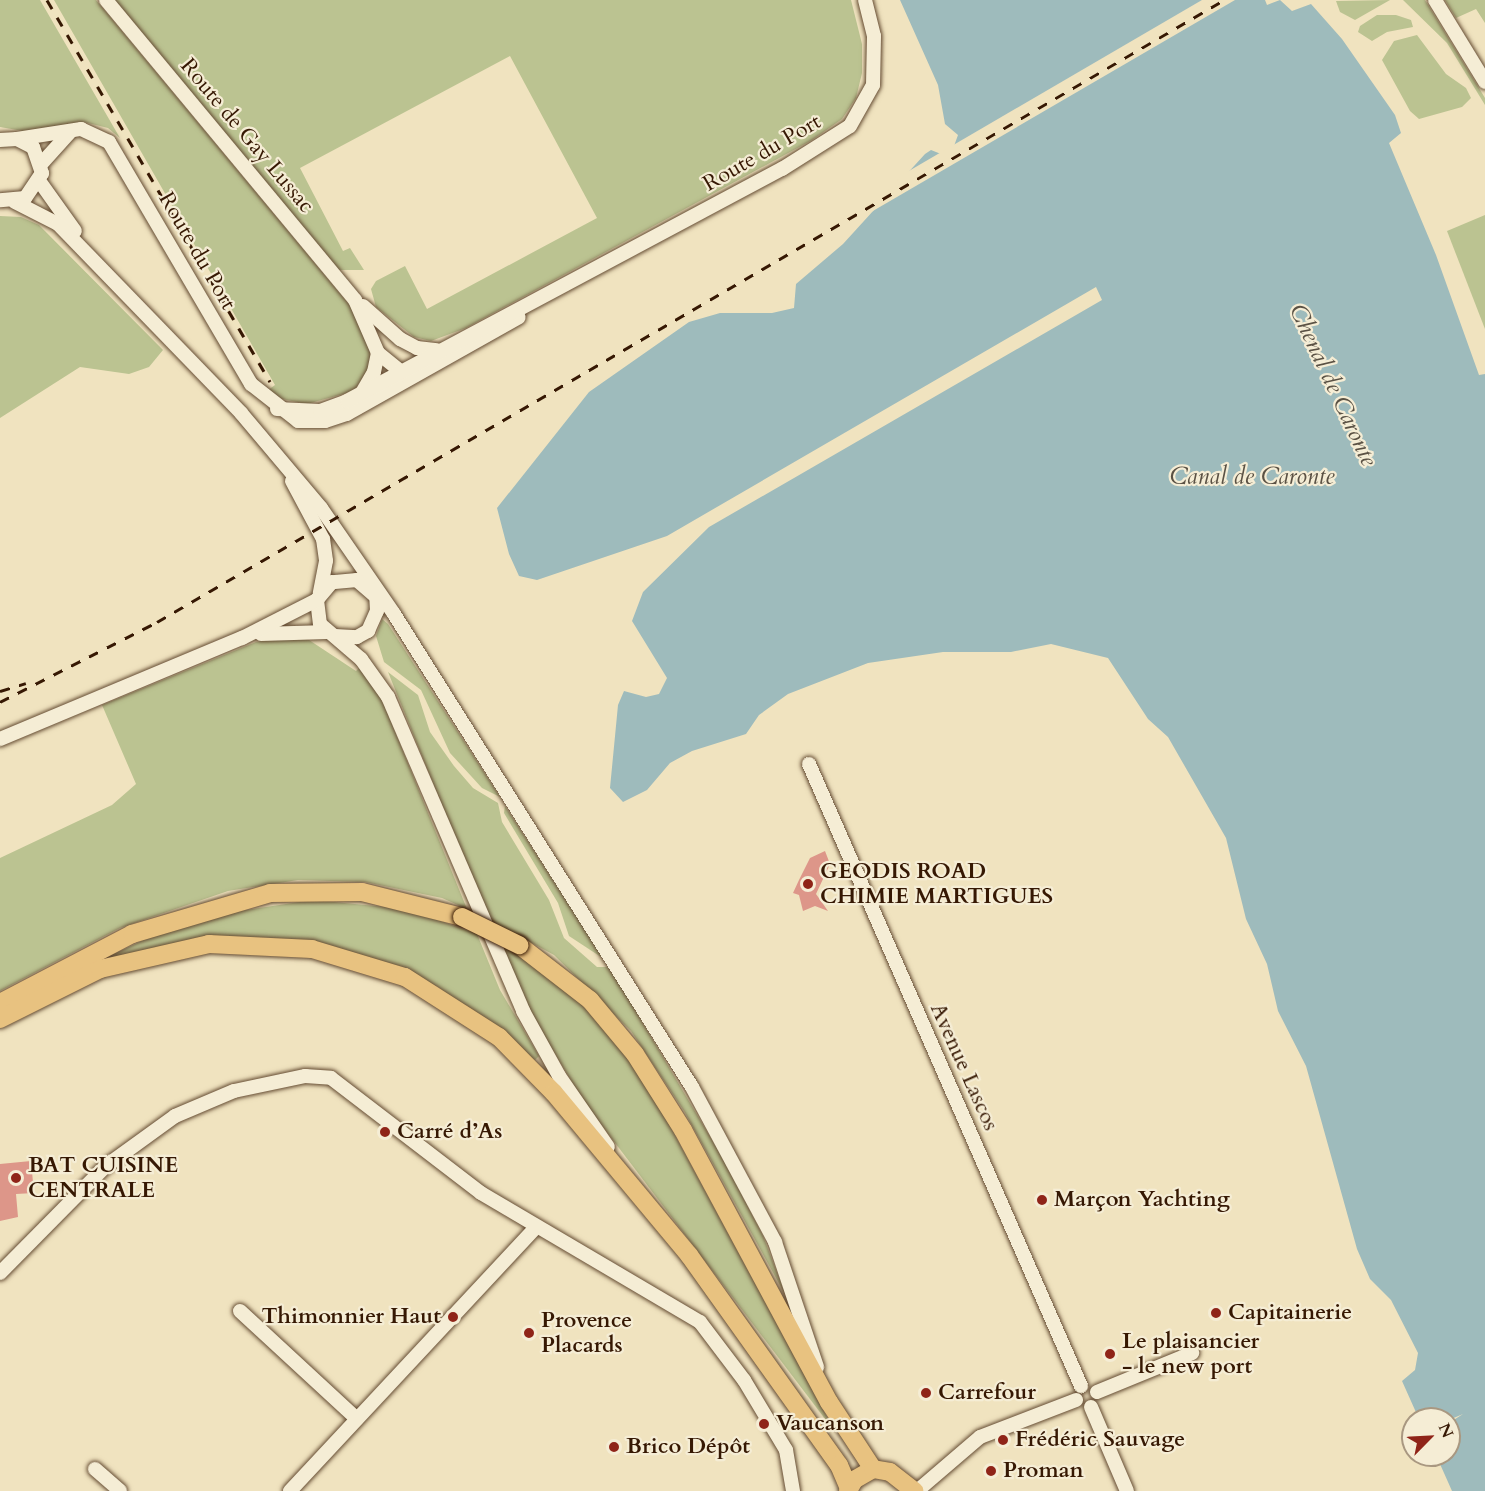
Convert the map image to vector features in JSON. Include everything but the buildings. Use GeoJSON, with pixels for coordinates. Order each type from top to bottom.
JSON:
{"type":"FeatureCollection","features":[{"type":"Feature","properties":{"kind":"main road"},"geometry":{"type":"LineString","coordinates":[[0,1003],[132,934],[270,893],[362,892],[462,917],[519,945],[590,1000],[635,1054],[683,1130],[829,1402],[873,1468],[890,1472],[916,1491]]}},
{"type":"Feature","properties":{"kind":"main road"},"geometry":{"type":"LineString","coordinates":[[0,1019],[100,969],[192,946],[275,945],[348,958],[405,977],[499,1037],[554,1093],[652,1210],[839,1465],[848,1490],[873,1468]]}},
{"type":"Feature","properties":{"kind":"street","name":"Route de Gay Lussac"},"geometry":{"type":"LineString","coordinates":[[106,0],[356,300],[400,339],[417,348],[439,350]]}},
{"type":"Feature","properties":{"kind":"street","name":"Route du Port"},"geometry":{"type":"LineString","coordinates":[[6,138],[73,130],[93,132],[109,142],[250,384],[277,409],[298,421],[325,421],[407,372],[782,169],[850,126],[873,85],[874,36],[865,0]]}},
{"type":"Feature","properties":{"kind":"street"},"geometry":{"type":"LineString","coordinates":[[1435,0],[1485,82]]}},
{"type":"Feature","properties":{"kind":"street"},"geometry":{"type":"LineString","coordinates":[[42,163],[73,130]]}},
{"type":"Feature","properties":{"kind":"street"},"geometry":{"type":"LineString","coordinates":[[6,138],[33,147],[42,163],[40,182],[114,280]]}},
{"type":"Feature","properties":{"kind":"street"},"geometry":{"type":"LineString","coordinates":[[15,202],[40,182]]}},
{"type":"Feature","properties":{"kind":"street"},"geometry":{"type":"LineString","coordinates":[[0,200],[15,202],[58,224],[114,280],[274,451],[321,508],[697,1096],[775,1242],[829,1402]]}},
{"type":"Feature","properties":{"kind":"street","name":"Route du Port"},"geometry":{"type":"LineString","coordinates":[[277,409],[320,411],[407,372],[439,350],[577,280]]}},
{"type":"Feature","properties":{"kind":"street","name":"Route de Gay Lussac"},"geometry":{"type":"LineString","coordinates":[[356,300],[378,353],[407,372]]}},
{"type":"Feature","properties":{"kind":"street","name":"Route de Gay Lussac"},"geometry":{"type":"LineString","coordinates":[[400,339],[407,372]]}},
{"type":"Feature","properties":{"kind":"street"},"geometry":{"type":"LineString","coordinates":[[362,392],[374,372],[378,353]]}},
{"type":"Feature","properties":{"kind":"street"},"geometry":{"type":"LineString","coordinates":[[274,451],[323,539],[326,561],[316,612],[330,634],[361,659],[388,697],[523,1011],[559,1076],[652,1210]]}},
{"type":"Feature","properties":{"kind":"street"},"geometry":{"type":"LineString","coordinates":[[0,739],[242,638],[319,596],[332,582],[347,578],[365,585],[377,594]]}},
{"type":"Feature","properties":{"kind":"street"},"geometry":{"type":"LineString","coordinates":[[242,638],[275,631],[330,634],[351,638],[368,631],[377,594]]}},
{"type":"Feature","properties":{"kind":"street","name":"Avenue Lascos"},"geometry":{"type":"LineString","coordinates":[[809,764],[1081,1386]]}},
{"type":"Feature","properties":{"kind":"street"},"geometry":{"type":"LineString","coordinates":[[0,1273],[70,1199],[150,1132],[213,1098],[305,1076],[331,1078],[420,1149],[535,1228],[590,1254],[700,1322],[744,1380],[786,1450],[800,1491]]}},
{"type":"Feature","properties":{"kind":"street"},"geometry":{"type":"LineString","coordinates":[[290,1491],[535,1228]]}},
{"type":"Feature","properties":{"kind":"street"},"geometry":{"type":"LineString","coordinates":[[240,1311],[357,1419]]}},
{"type":"Feature","properties":{"kind":"street"},"geometry":{"type":"LineString","coordinates":[[1090,1407],[1097,1392],[1192,1353]]}},
{"type":"Feature","properties":{"kind":"street"},"geometry":{"type":"LineString","coordinates":[[1076,1400],[1081,1386],[1097,1392]]}},
{"type":"Feature","properties":{"kind":"street"},"geometry":{"type":"LineString","coordinates":[[916,1491],[980,1437],[1076,1400],[1090,1407],[1127,1491]]}},
{"type":"Feature","properties":{"kind":"street"},"geometry":{"type":"LineString","coordinates":[[786,1450],[793,1491]]}},
{"type":"Feature","properties":{"kind":"street"},"geometry":{"type":"LineString","coordinates":[[95,1469],[120,1491]]}},
{"type":"Feature","properties":{"kind":"green space"},"geometry":{"type":"Polygon","coordinates":[[[0,0],[40,0],[120,138],[108,128],[84,122],[23,131],[0,127],[0,0]]]}},
{"type":"Feature","properties":{"kind":"green space"},"geometry":{"type":"Polygon","coordinates":[[[54,0],[96,0],[352,308],[370,351],[370,366],[354,391],[307,404],[282,399],[268,390],[275,385],[54,0]]]}},
{"type":"Feature","properties":{"kind":"green space"},"geometry":{"type":"Polygon","coordinates":[[[114,0],[851,0],[862,44],[862,73],[856,98],[842,119],[812,140],[466,328],[431,341],[414,337],[376,307],[371,289],[376,281],[405,266],[427,309],[597,218],[510,56],[300,168],[343,251],[350,248],[364,270],[339,270],[114,0]]]}},
{"type":"Feature","properties":{"kind":"green space"},"geometry":{"type":"Polygon","coordinates":[[[1390,0],[1355,20],[1340,12],[1336,1],[1390,0]]]}},
{"type":"Feature","properties":{"kind":"green space"},"geometry":{"type":"Polygon","coordinates":[[[1403,0],[1425,0],[1485,98],[1485,105],[1447,43],[1403,0]]]}},
{"type":"Feature","properties":{"kind":"green space"},"geometry":{"type":"Polygon","coordinates":[[[1445,0],[1485,0],[1485,23],[1476,9],[1456,18],[1445,0]]]}},
{"type":"Feature","properties":{"kind":"green space"},"geometry":{"type":"Polygon","coordinates":[[[1377,15],[1396,15],[1411,20],[1413,27],[1387,32],[1372,41],[1358,32],[1360,26],[1377,15]]]}},
{"type":"Feature","properties":{"kind":"green space"},"geometry":{"type":"Polygon","coordinates":[[[1417,35],[1446,74],[1466,88],[1471,98],[1462,107],[1419,119],[1410,111],[1382,60],[1394,41],[1417,35]]]}},
{"type":"Feature","properties":{"kind":"green space"},"geometry":{"type":"Polygon","coordinates":[[[1485,215],[1485,329],[1447,231],[1485,215]]]}},
{"type":"Feature","properties":{"kind":"green space"},"geometry":{"type":"Polygon","coordinates":[[[0,216],[21,217],[39,225],[163,350],[149,367],[129,374],[80,367],[0,418],[0,216]]]}},
{"type":"Feature","properties":{"kind":"green space"},"geometry":{"type":"Polygon","coordinates":[[[382,619],[388,624],[500,797],[482,788],[450,753],[421,690],[384,662],[376,636],[382,619]]]}},
{"type":"Feature","properties":{"kind":"green space"},"geometry":{"type":"Polygon","coordinates":[[[283,636],[303,636],[356,671],[360,667],[381,697],[467,909],[442,898],[365,882],[298,880],[228,891],[120,928],[0,991],[0,858],[112,805],[136,784],[102,705],[256,642],[283,636]]]}},
{"type":"Feature","properties":{"kind":"green space"},"geometry":{"type":"Polygon","coordinates":[[[388,672],[418,695],[430,732],[454,766],[473,788],[498,803],[502,822],[549,900],[564,938],[597,967],[608,967],[625,993],[722,1157],[763,1236],[786,1296],[684,1111],[631,1031],[554,955],[488,919],[388,672]]]}},
{"type":"Feature","properties":{"kind":"green space"},"geometry":{"type":"Polygon","coordinates":[[[505,806],[604,959],[569,936],[558,903],[504,813],[505,806]]]}},
{"type":"Feature","properties":{"kind":"green space"},"geometry":{"type":"Polygon","coordinates":[[[313,900],[407,909],[477,934],[500,990],[539,1056],[535,1060],[438,987],[387,964],[197,940],[102,960],[158,933],[219,914],[313,900]]]}},
{"type":"Feature","properties":{"kind":"green space"},"geometry":{"type":"Polygon","coordinates":[[[500,946],[524,958],[589,1009],[619,1044],[650,1089],[835,1432],[584,1102],[534,1019],[500,946]]]}},
{"type":"Feature","properties":{"kind":"water","name":"Canal de Caronte"},"geometry":{"type":"Polygon","coordinates":[[[900,0],[1265,0],[1267,5],[1280,0],[1292,11],[1311,4],[1342,39],[1395,115],[1401,133],[1389,143],[1436,255],[1479,375],[1485,374],[1485,1491],[1452,1491],[1441,1467],[1461,1467],[1461,1415],[1463,1414],[1461,1415],[1461,1407],[1414,1407],[1402,1381],[1415,1370],[1418,1353],[1391,1300],[1370,1279],[1357,1249],[1306,1066],[1278,1011],[1267,964],[1246,919],[1226,838],[1168,737],[1148,719],[1108,658],[1051,644],[1011,652],[943,652],[868,663],[788,694],[759,715],[746,734],[692,751],[670,763],[647,790],[623,802],[610,788],[618,705],[624,691],[646,697],[659,694],[667,678],[632,621],[643,592],[709,527],[1102,300],[1096,287],[667,536],[537,580],[519,576],[509,554],[497,508],[589,392],[689,322],[720,313],[772,313],[794,308],[796,284],[843,244],[925,154],[931,150],[946,156],[954,146],[958,135],[945,124],[938,85],[900,0]]]}},
{"type":"Feature","properties":{"kind":"pier"},"geometry":{"type":"Polygon","coordinates":[[[1202,0],[1235,0],[866,215],[902,175],[1202,0]]]}},
{"type":"Feature","properties":{"kind":"railway"},"geometry":{"type":"LineString","coordinates":[[47,0],[270,382]]}},
{"type":"Feature","properties":{"kind":"railway"},"geometry":{"type":"LineString","coordinates":[[0,702],[157,622],[1224,0]]}},
{"type":"Feature","properties":{"kind":"railway"},"geometry":{"type":"LineString","coordinates":[[0,691],[26,683]]}},
{"type":"Feature","properties":{"kind":"place","name":"GEODIS ROAD CHIMIE MARTIGUES"},"geometry":{"type":"Point","coordinates":[808,884]}},
{"type":"Feature","properties":{"kind":"place","name":"Carré d’As"},"geometry":{"type":"Point","coordinates":[385,1132]}},
{"type":"Feature","properties":{"kind":"place","name":"BAT CUISINE CENTRALE"},"geometry":{"type":"Point","coordinates":[16,1178]}},
{"type":"Feature","properties":{"kind":"place","name":"Marçon Yachting"},"geometry":{"type":"Point","coordinates":[1042,1200]}},
{"type":"Feature","properties":{"kind":"place","name":"Capitainerie"},"geometry":{"type":"Point","coordinates":[1216,1313]}},
{"type":"Feature","properties":{"kind":"place","name":"Thimonnier Haut"},"geometry":{"type":"Point","coordinates":[453,1317]}},
{"type":"Feature","properties":{"kind":"place","name":"Provence Placards"},"geometry":{"type":"Point","coordinates":[529,1333]}},
{"type":"Feature","properties":{"kind":"place","name":"Le plaisancier - le new port"},"geometry":{"type":"Point","coordinates":[1110,1354]}},
{"type":"Feature","properties":{"kind":"place","name":"Carrefour"},"geometry":{"type":"Point","coordinates":[926,1393]}},
{"type":"Feature","properties":{"kind":"place","name":"Vaucanson"},"geometry":{"type":"Point","coordinates":[764,1424]}},
{"type":"Feature","properties":{"kind":"place","name":"Frédéric Sauvage"},"geometry":{"type":"Point","coordinates":[1003,1440]}},
{"type":"Feature","properties":{"kind":"place","name":"Brico Dépôt"},"geometry":{"type":"Point","coordinates":[614,1447]}},
{"type":"Feature","properties":{"kind":"place","name":"Proman"},"geometry":{"type":"Point","coordinates":[991,1471]}},
{"type":"Feature","properties":{"kind":"water label","name":"Chenal de Caronte"},"geometry":{"type":"Point","coordinates":[1333,385]}}]}
